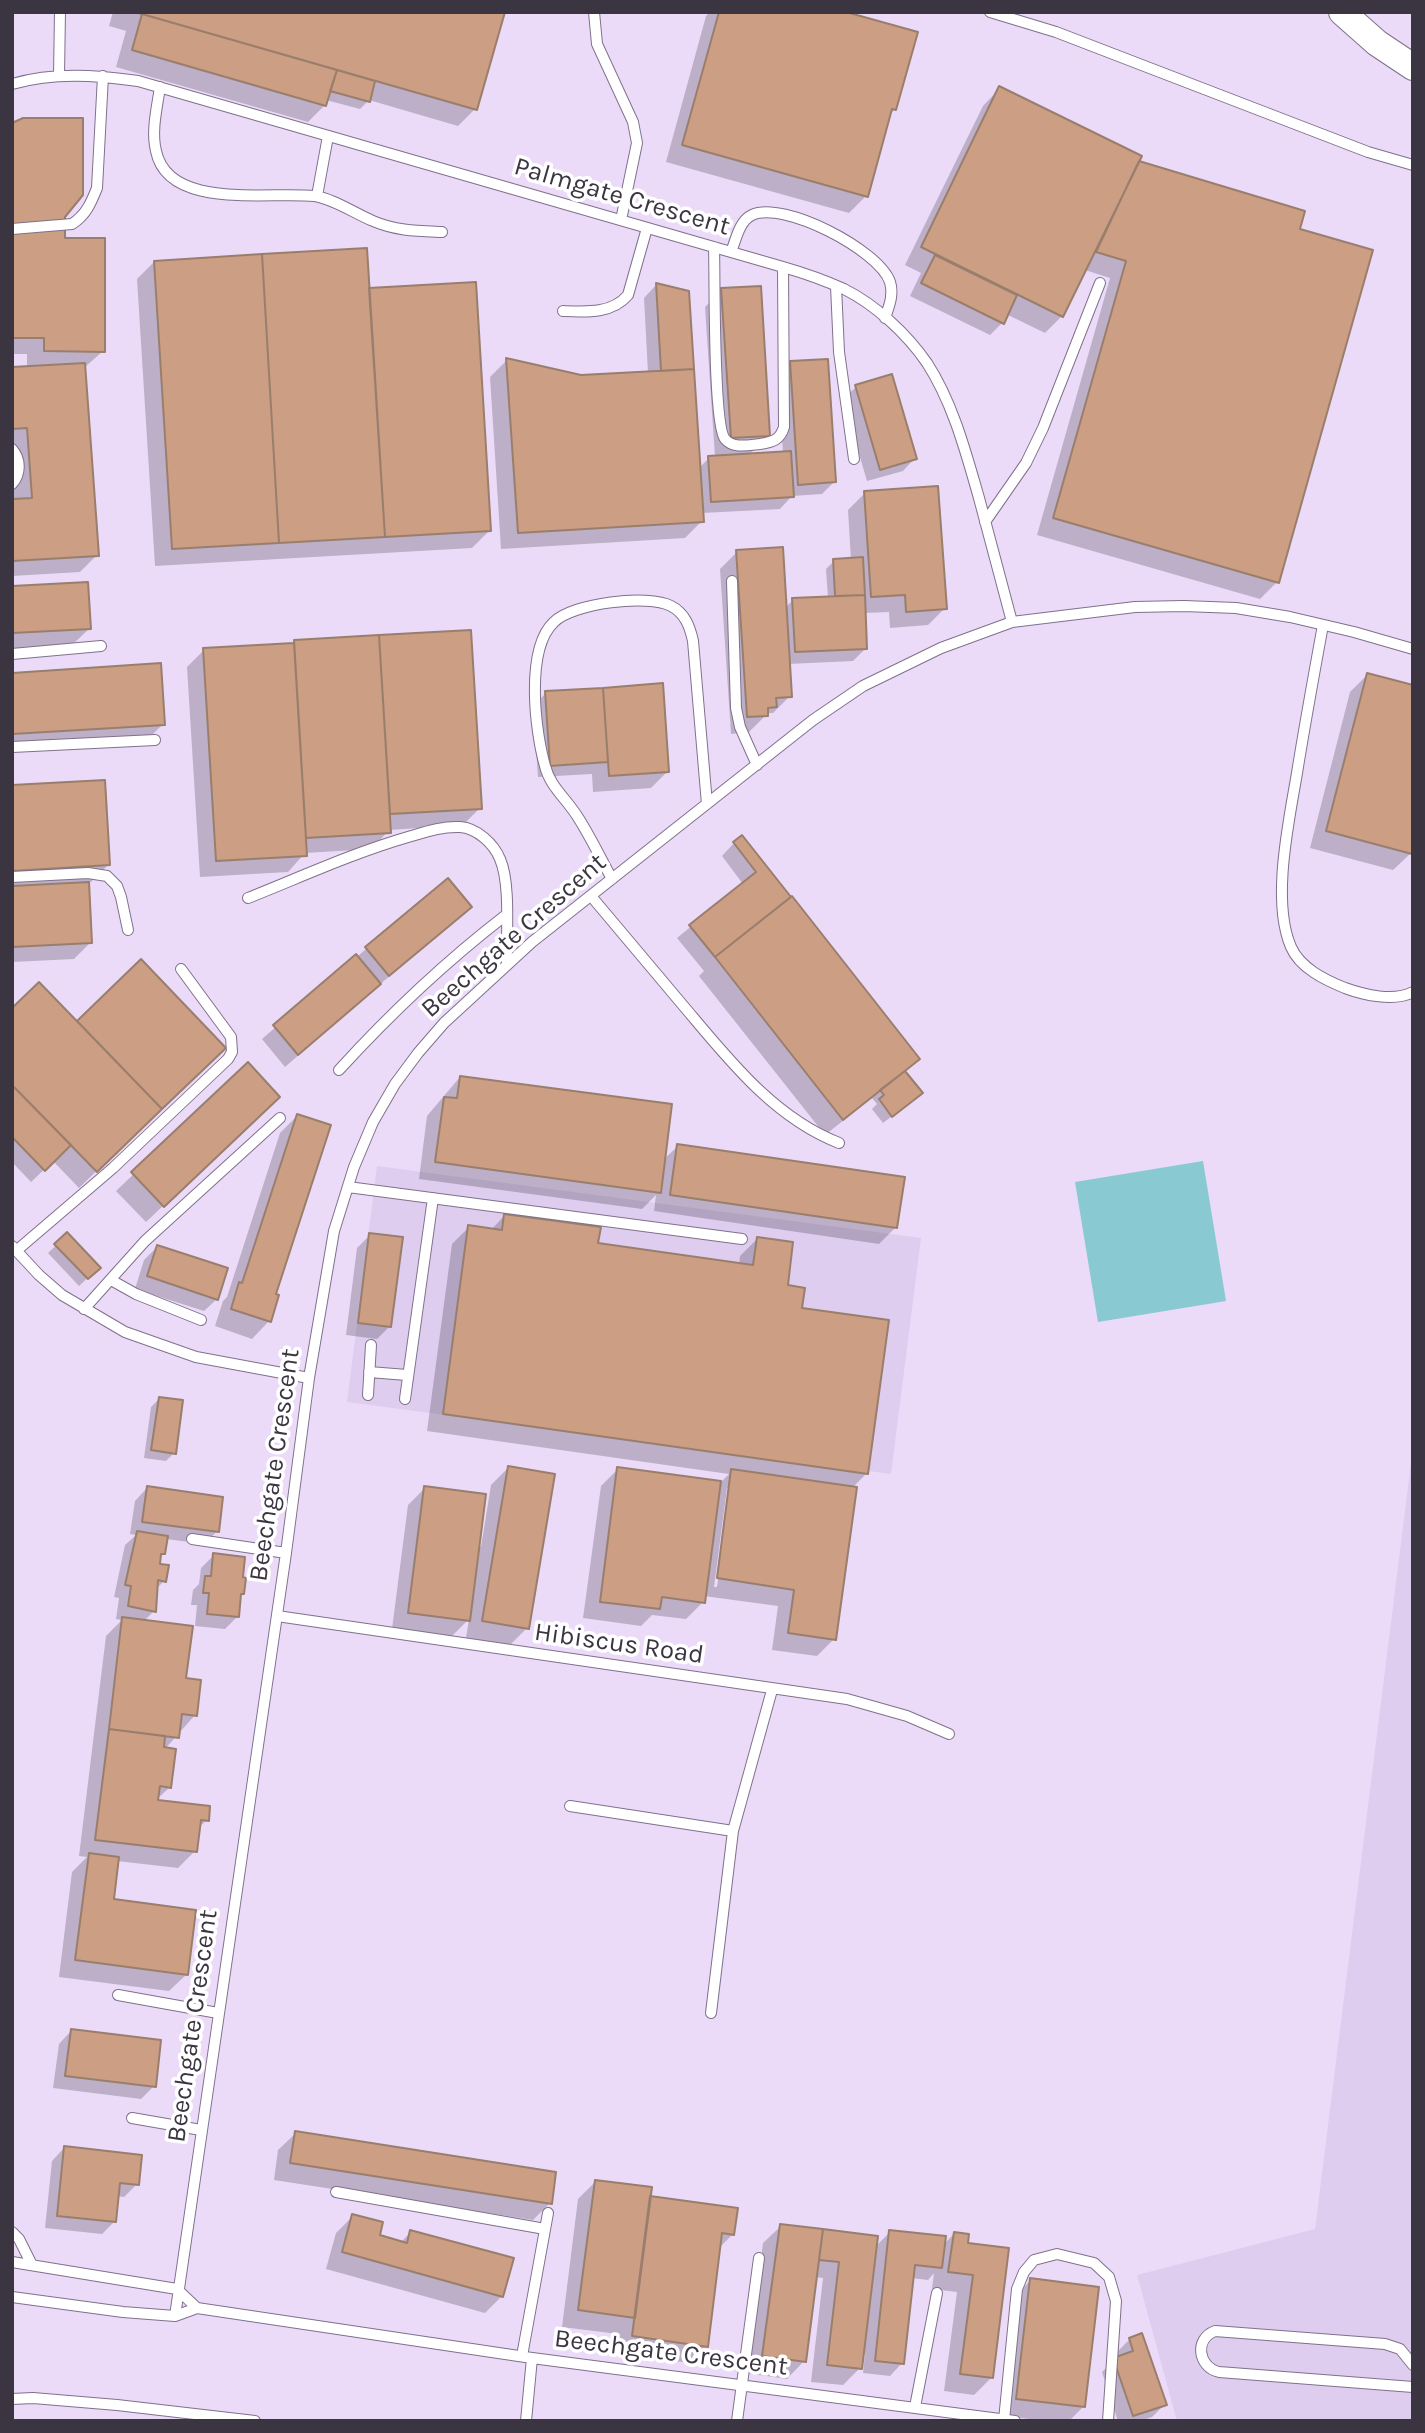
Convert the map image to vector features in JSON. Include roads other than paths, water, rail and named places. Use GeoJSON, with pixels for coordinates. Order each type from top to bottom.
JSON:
{"type":"FeatureCollection","features":[{"type":"Feature","properties":{"kind":"street"},"geometry":{"type":"LineString","coordinates":[[1342,12],[1377,43],[1413,67]]}},
{"type":"Feature","properties":{"kind":"lane"},"geometry":{"type":"LineString","coordinates":[[59,75],[60,12]]}},
{"type":"Feature","properties":{"kind":"lane"},"geometry":{"type":"LineString","coordinates":[[594,12],[597,44],[632,122],[637,144],[621,220]]}},
{"type":"Feature","properties":{"kind":"lane"},"geometry":{"type":"LineString","coordinates":[[990,12],[1056,32],[1368,152],[1413,165]]}},
{"type":"Feature","properties":{"kind":"lane","name":"Palmgate Crescent"},"geometry":{"type":"LineString","coordinates":[[12,83],[59,75],[103,76],[138,81],[783,267],[846,290],[905,335],[928,364],[965,448],[1012,622]]}},
{"type":"Feature","properties":{"kind":"lane"},"geometry":{"type":"LineString","coordinates":[[12,229],[72,224],[92,202],[97,188],[103,76]]}},
{"type":"Feature","properties":{"kind":"lane"},"geometry":{"type":"LineString","coordinates":[[160,87],[155,131],[156,151],[161,165],[173,178],[189,187],[214,194],[317,197],[395,229],[442,232]]}},
{"type":"Feature","properties":{"kind":"lane"},"geometry":{"type":"LineString","coordinates":[[317,197],[328,136]]}},
{"type":"Feature","properties":{"kind":"lane"},"geometry":{"type":"LineString","coordinates":[[731,252],[743,223],[751,216],[762,212],[806,220],[853,245],[878,264],[891,284],[892,297],[885,318]]}},
{"type":"Feature","properties":{"kind":"lane"},"geometry":{"type":"LineString","coordinates":[[563,311],[600,310],[622,303],[628,295],[647,228]]}},
{"type":"Feature","properties":{"kind":"lane"},"geometry":{"type":"LineString","coordinates":[[714,247],[716,383],[720,428],[726,441],[736,446],[772,443],[778,439],[784,427],[783,267]]}},
{"type":"Feature","properties":{"kind":"lane"},"geometry":{"type":"LineString","coordinates":[[985,522],[1015,481],[1038,440],[1100,283]]}},
{"type":"Feature","properties":{"kind":"lane"},"geometry":{"type":"LineString","coordinates":[[836,286],[839,352],[853,459]]}},
{"type":"Feature","properties":{"kind":"lane"},"geometry":{"type":"LineString","coordinates":[[12,449],[18,459],[19,472],[12,484]]}},
{"type":"Feature","properties":{"kind":"lane"},"geometry":{"type":"LineString","coordinates":[[732,581],[736,708],[740,727],[757,765]]}},
{"type":"Feature","properties":{"kind":"lane"},"geometry":{"type":"LineString","coordinates":[[612,879],[578,817],[553,786],[544,765],[536,705],[535,673],[542,640],[553,622],[580,608],[647,601],[669,605],[684,617],[694,641],[707,804]]}},
{"type":"Feature","properties":{"kind":"lane","name":"Beechgate Crescent"},"geometry":{"type":"LineString","coordinates":[[175,2316],[309,1378],[334,1231],[354,1167],[373,1122],[396,1084],[444,1023],[507,965],[612,879],[813,720],[863,686],[941,648],[1012,622],[1135,607],[1184,606],[1236,608],[1323,625],[1413,649]]}},
{"type":"Feature","properties":{"kind":"lane"},"geometry":{"type":"LineString","coordinates":[[1323,625],[1287,832],[1282,899],[1284,928],[1292,950],[1308,968],[1325,979],[1349,989],[1379,996],[1396,997],[1413,992]]}},
{"type":"Feature","properties":{"kind":"lane"},"geometry":{"type":"LineString","coordinates":[[12,654],[101,646]]}},
{"type":"Feature","properties":{"kind":"lane"},"geometry":{"type":"LineString","coordinates":[[12,747],[155,740]]}},
{"type":"Feature","properties":{"kind":"lane"},"geometry":{"type":"LineString","coordinates":[[248,898],[378,846],[439,828],[463,827],[485,838],[499,856],[505,872],[507,965]]}},
{"type":"Feature","properties":{"kind":"lane"},"geometry":{"type":"LineString","coordinates":[[12,877],[88,873],[107,876],[117,886],[128,930]]}},
{"type":"Feature","properties":{"kind":"lane"},"geometry":{"type":"LineString","coordinates":[[591,896],[755,1087],[792,1119],[817,1135],[839,1143]]}},
{"type":"Feature","properties":{"kind":"lane"},"geometry":{"type":"LineString","coordinates":[[339,1070],[418,988],[506,915]]}},
{"type":"Feature","properties":{"kind":"lane"},"geometry":{"type":"LineString","coordinates":[[181,969],[231,1037],[232,1052],[228,1059],[93,1187],[14,1249],[47,1282],[84,1309],[125,1332],[196,1357],[309,1378]]}},
{"type":"Feature","properties":{"kind":"lane"},"geometry":{"type":"LineString","coordinates":[[84,1309],[154,1233],[280,1118]]}},
{"type":"Feature","properties":{"kind":"lane"},"geometry":{"type":"LineString","coordinates":[[348,1187],[742,1239]]}},
{"type":"Feature","properties":{"kind":"lane"},"geometry":{"type":"LineString","coordinates":[[405,1399],[433,1198]]}},
{"type":"Feature","properties":{"kind":"lane"},"geometry":{"type":"LineString","coordinates":[[111,1280],[136,1294],[201,1320]]}},
{"type":"Feature","properties":{"kind":"lane"},"geometry":{"type":"LineString","coordinates":[[368,1395],[371,1345]]}},
{"type":"Feature","properties":{"kind":"lane"},"geometry":{"type":"LineString","coordinates":[[369,1372],[407,1376]]}},
{"type":"Feature","properties":{"kind":"lane"},"geometry":{"type":"LineString","coordinates":[[192,1539],[286,1553]]}},
{"type":"Feature","properties":{"kind":"lane","name":"Hibiscus Road"},"geometry":{"type":"LineString","coordinates":[[277,1616],[847,1699],[883,1708],[949,1734]]}},
{"type":"Feature","properties":{"kind":"lane"},"geometry":{"type":"LineString","coordinates":[[711,2013],[733,1831],[772,1690]]}},
{"type":"Feature","properties":{"kind":"lane"},"geometry":{"type":"LineString","coordinates":[[570,1806],[733,1831]]}},
{"type":"Feature","properties":{"kind":"lane"},"geometry":{"type":"LineString","coordinates":[[118,1995],[218,2013]]}},
{"type":"Feature","properties":{"kind":"lane"},"geometry":{"type":"LineString","coordinates":[[132,2118],[201,2130]]}},
{"type":"Feature","properties":{"kind":"lane"},"geometry":{"type":"LineString","coordinates":[[336,2192],[545,2229]]}},
{"type":"Feature","properties":{"kind":"lane"},"geometry":{"type":"LineString","coordinates":[[526,2421],[527,2357],[548,2213]]}},
{"type":"Feature","properties":{"kind":"lane"},"geometry":{"type":"LineString","coordinates":[[12,2232],[19,2239],[32,2265]]}},
{"type":"Feature","properties":{"kind":"lane"},"geometry":{"type":"LineString","coordinates":[[1010,2420],[1017,2289],[1024,2272],[1034,2260],[1057,2254],[1094,2263],[1109,2277],[1116,2301],[1108,2421]]}},
{"type":"Feature","properties":{"kind":"lane"},"geometry":{"type":"LineString","coordinates":[[737,2421],[759,2258]]}},
{"type":"Feature","properties":{"kind":"lane"},"geometry":{"type":"LineString","coordinates":[[12,2262],[177,2289],[197,2308]]}},
{"type":"Feature","properties":{"kind":"lane"},"geometry":{"type":"LineString","coordinates":[[915,2407],[937,2293]]}},
{"type":"Feature","properties":{"kind":"lane","name":"Beechgate Crescent"},"geometry":{"type":"LineString","coordinates":[[12,2297],[175,2316],[197,2308],[527,2357],[1010,2420]]}},
{"type":"Feature","properties":{"kind":"lane"},"geometry":{"type":"LineString","coordinates":[[1413,2365],[1404,2352],[1394,2346],[1358,2341],[1216,2331],[1205,2337],[1201,2348],[1201,2356],[1207,2367],[1219,2372],[1413,2387]]}},
{"type":"Feature","properties":{"kind":"lane"},"geometry":{"type":"LineString","coordinates":[[12,2399],[33,2398],[117,2405],[255,2421]]}}]}
